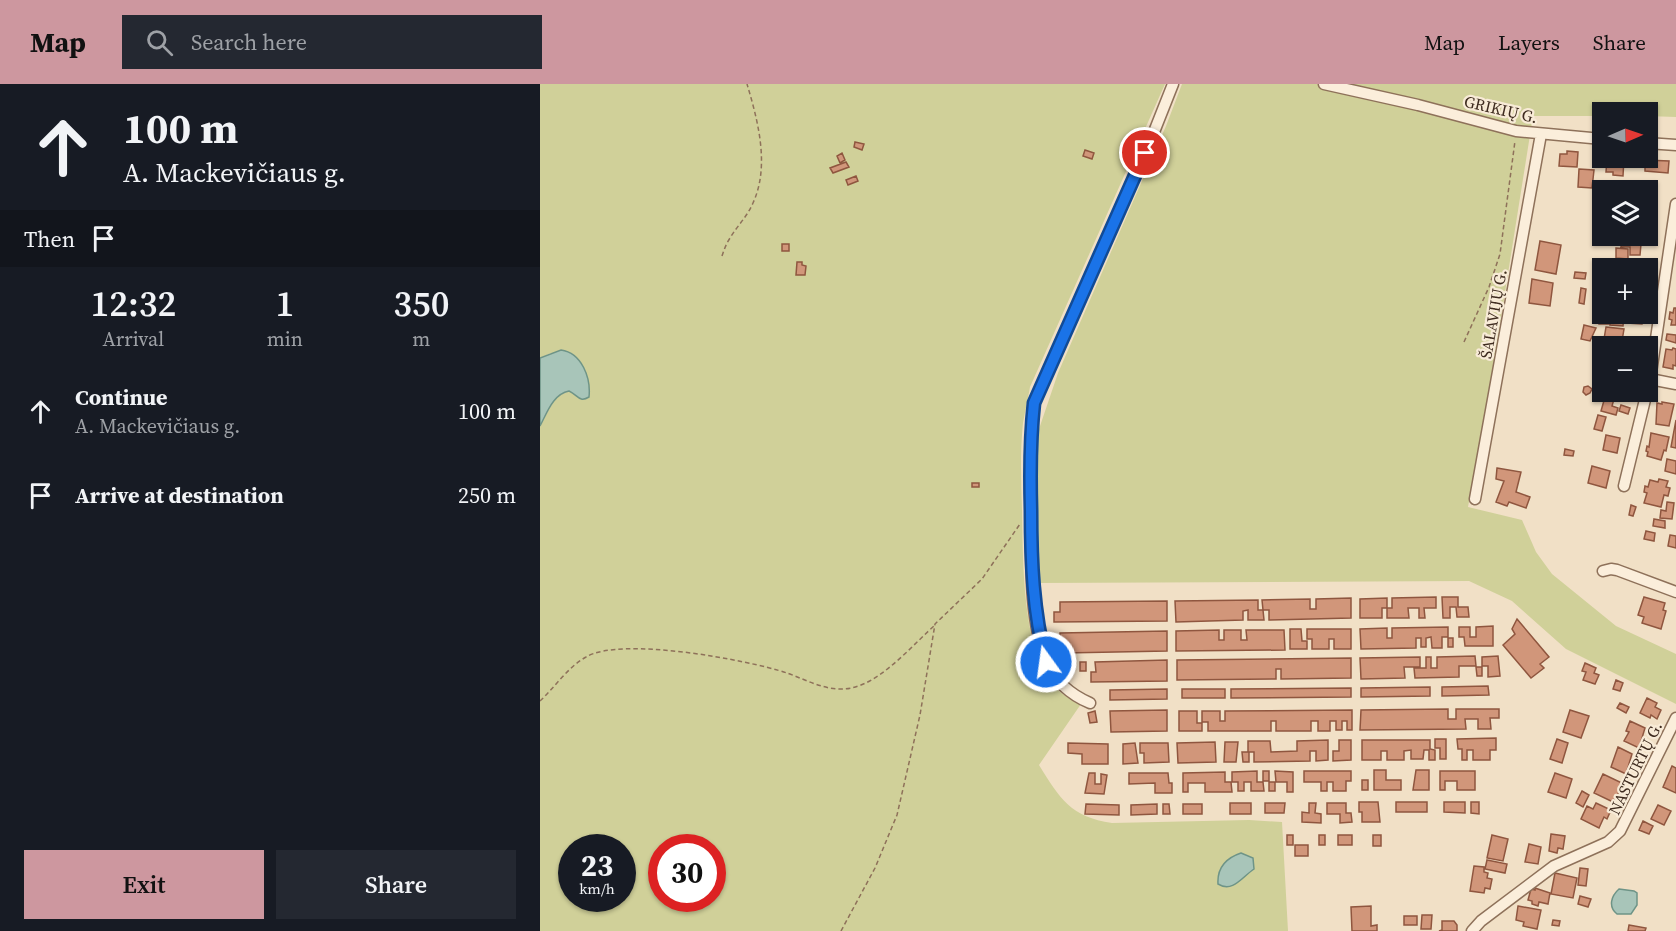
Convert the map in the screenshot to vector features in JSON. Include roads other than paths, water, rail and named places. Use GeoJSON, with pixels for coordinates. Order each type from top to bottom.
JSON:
{"type":"FeatureCollection","features":[{"type":"Feature","properties":{"kind":"street"},"geometry":{"type":"LineString","coordinates":[[1090,703],[1077,697],[1054,676],[1046,662],[1035,609],[1031,568],[1030,444],[1034,403],[1173,84]]}},
{"type":"Feature","properties":{"kind":"street","name":"GRIKIŲ G."},"geometry":{"type":"LineString","coordinates":[[1324,84],[1418,105],[1516,131],[1592,138]]}},
{"type":"Feature","properties":{"kind":"street","name":"ŠALAVIJŲ G."},"geometry":{"type":"LineString","coordinates":[[1475,499],[1541,134]]}},
{"type":"Feature","properties":{"kind":"street"},"geometry":{"type":"LineString","coordinates":[[1658,144],[1676,146]]}},
{"type":"Feature","properties":{"kind":"street"},"geometry":{"type":"LineString","coordinates":[[1656,336],[1676,204]]}},
{"type":"Feature","properties":{"kind":"street"},"geometry":{"type":"LineString","coordinates":[[1658,381],[1676,384]]}},
{"type":"Feature","properties":{"kind":"street"},"geometry":{"type":"LineString","coordinates":[[1624,486],[1644,402]]}},
{"type":"Feature","properties":{"kind":"street"},"geometry":{"type":"LineString","coordinates":[[1603,571],[1617,570],[1676,592]]}},
{"type":"Feature","properties":{"kind":"street","name":"NASTURTŲ G."},"geometry":{"type":"LineString","coordinates":[[1472,931],[1481,921],[1554,866],[1608,842],[1620,831],[1676,718]]}}]}
